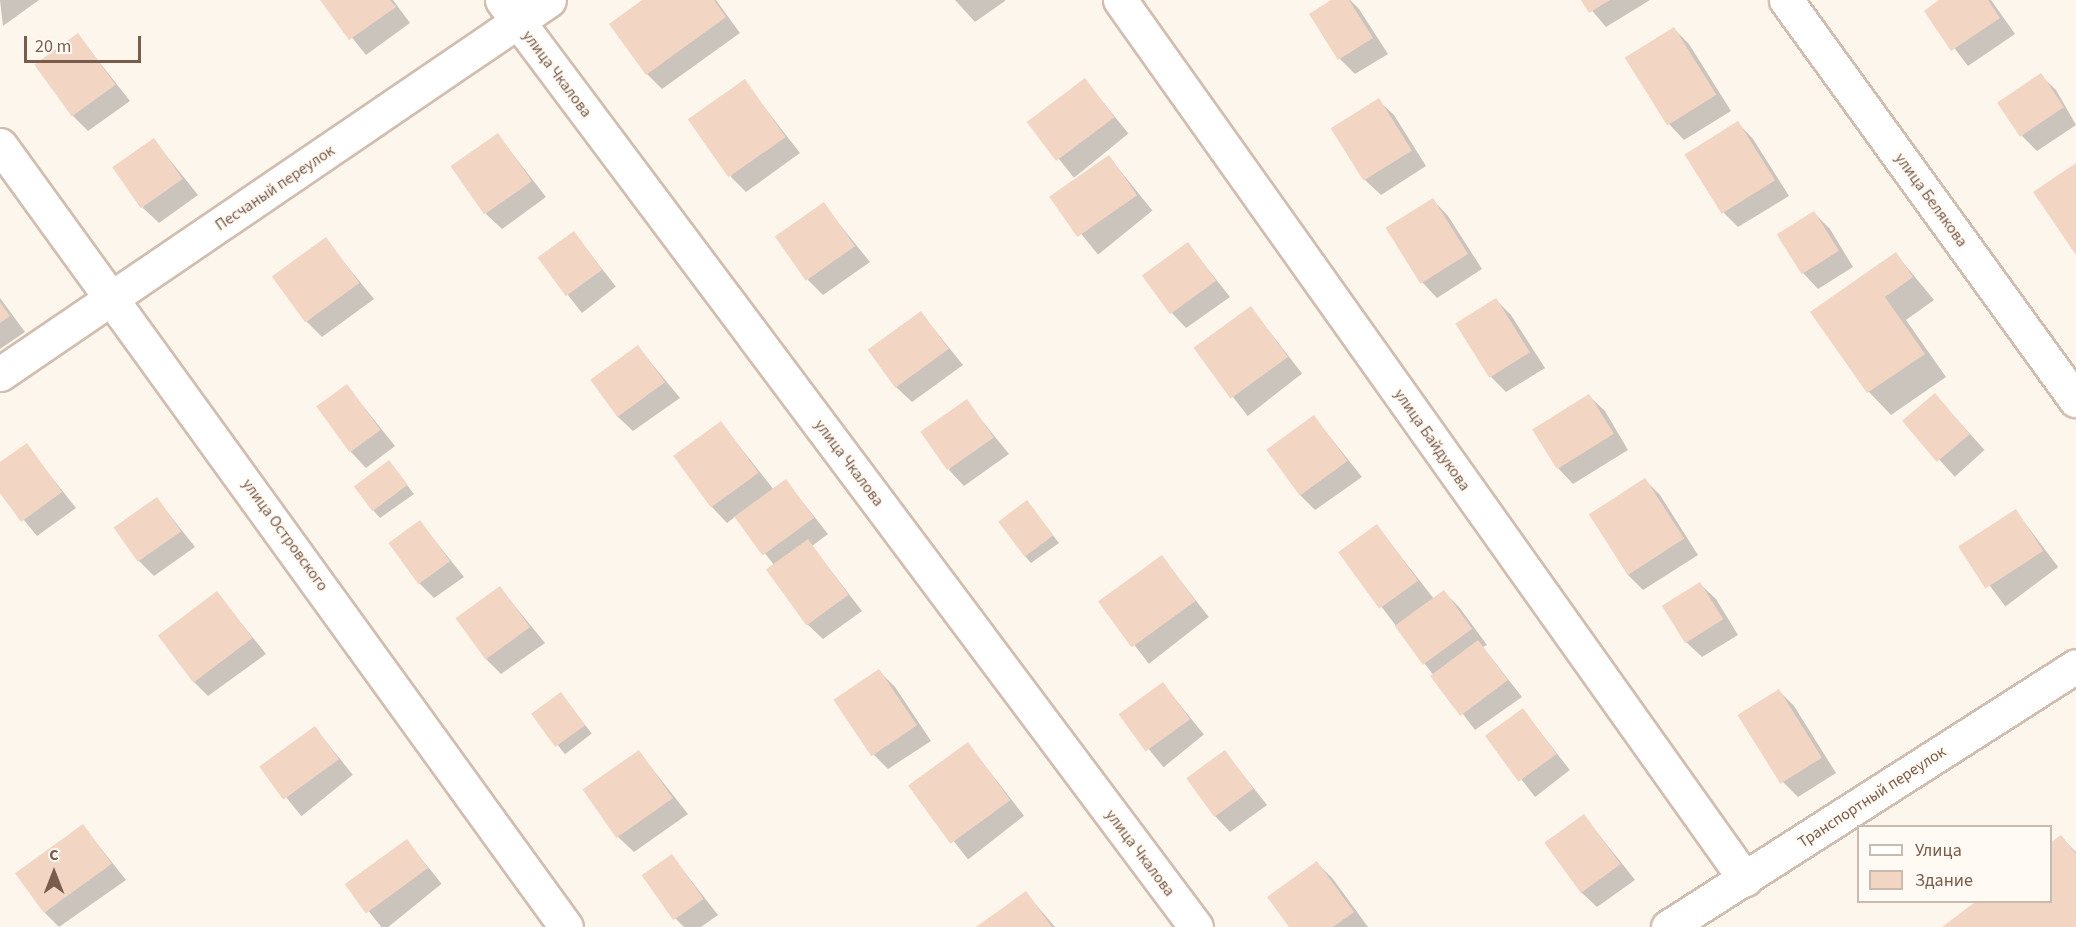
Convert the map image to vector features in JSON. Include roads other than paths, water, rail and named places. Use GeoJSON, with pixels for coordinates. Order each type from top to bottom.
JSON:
{"type":"FeatureCollection","features":[{"type":"Feature","properties":{"kind":"street","name":"Песчаный переулок"},"geometry":{"type":"LineString","coordinates":[[0,374],[114,298],[510,11],[549,0]]}},
{"type":"Feature","properties":{"kind":"street","name":"улица Байдукова"},"geometry":{"type":"LineString","coordinates":[[1120,0],[1745,879]]}},
{"type":"Feature","properties":{"kind":"street","name":"улица Белякова"},"geometry":{"type":"LineString","coordinates":[[1786,0],[2076,400]]}},
{"type":"Feature","properties":{"kind":"street","name":"улица Чкалова"},"geometry":{"type":"LineString","coordinates":[[510,11],[1196,927]]}},
{"type":"Feature","properties":{"kind":"street","name":"улица Островского"},"geometry":{"type":"LineString","coordinates":[[0,145],[114,298],[566,927]]}},
{"type":"Feature","properties":{"kind":"street","name":"Транспортный переулок"},"geometry":{"type":"LineString","coordinates":[[1668,927],[2076,666]]}}]}
